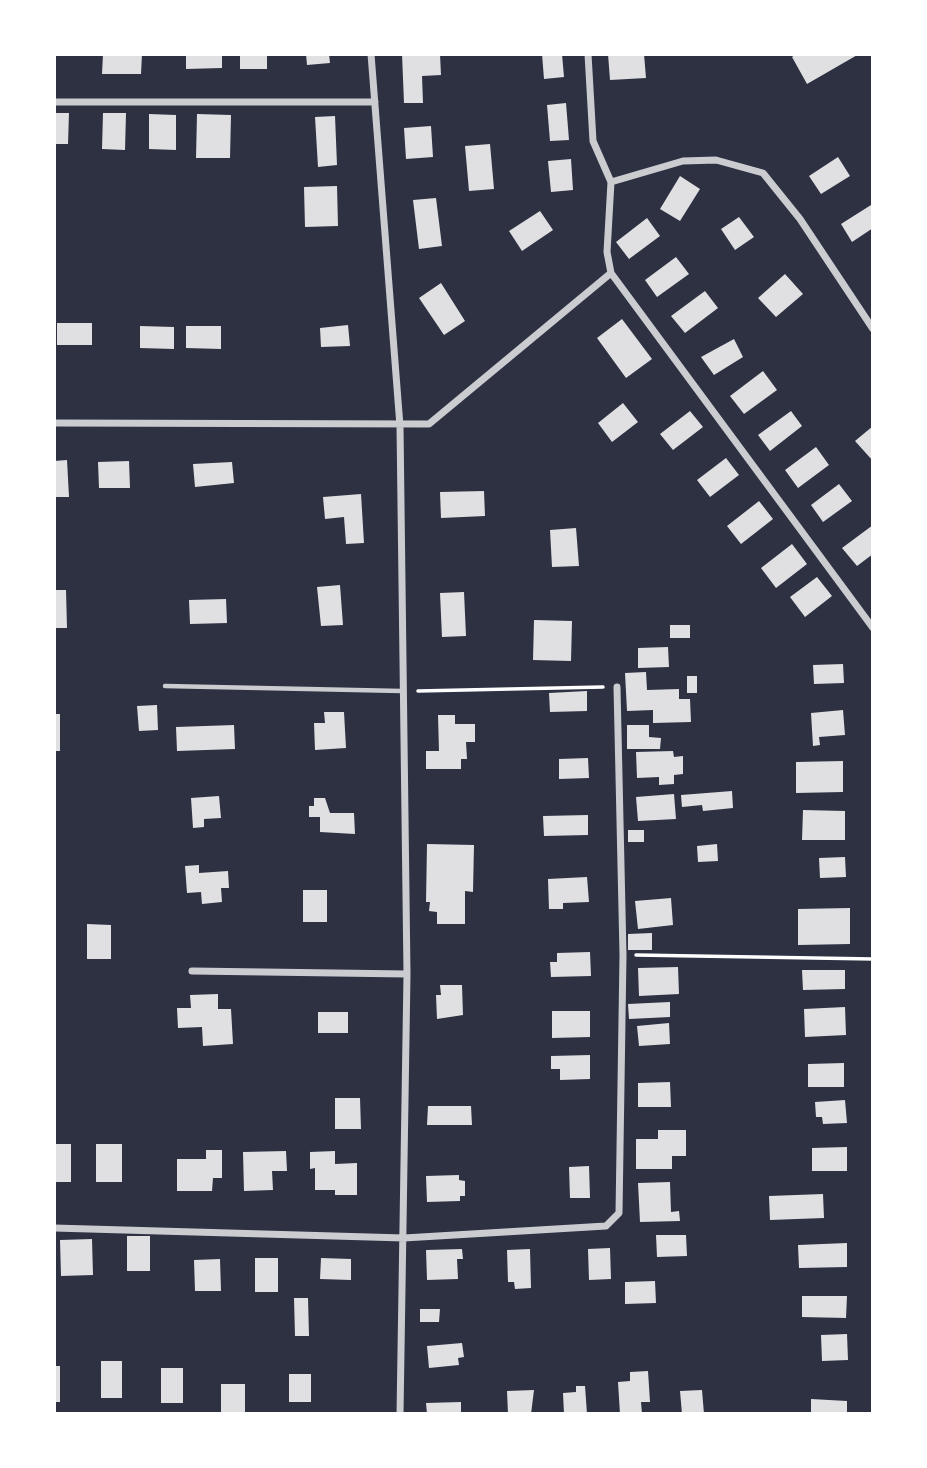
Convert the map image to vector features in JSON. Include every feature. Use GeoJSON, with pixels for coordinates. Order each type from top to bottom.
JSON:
{"type":"FeatureCollection","features":[{"type":"Feature","properties":{"kind":"street"},"geometry":{"type":"LineString","coordinates":[[371,54],[400,426],[407,974],[400,1414]]}},
{"type":"Feature","properties":{"kind":"street"},"geometry":{"type":"LineString","coordinates":[[588,54],[593,141],[611,182],[607,252],[611,273],[873,628]]}},
{"type":"Feature","properties":{"kind":"street"},"geometry":{"type":"LineString","coordinates":[[54,102],[375,102]]}},
{"type":"Feature","properties":{"kind":"street"},"geometry":{"type":"LineString","coordinates":[[611,182],[683,161],[716,160],[763,173],[800,219],[873,330]]}},
{"type":"Feature","properties":{"kind":"street"},"geometry":{"type":"LineString","coordinates":[[54,423],[429,424],[611,273]]}},
{"type":"Feature","properties":{"kind":"street"},"geometry":{"type":"LineString","coordinates":[[54,1228],[404,1238],[606,1226],[619,1213],[623,955],[617,687]]}},
{"type":"Feature","properties":{"kind":"street"},"geometry":{"type":"LineString","coordinates":[[192,971],[407,974]]}},
{"type":"Feature","properties":{"kind":"lane"},"geometry":{"type":"LineString","coordinates":[[164,686],[402,691]]}},
{"type":"Feature","properties":{"kind":"path"},"geometry":{"type":"LineString","coordinates":[[402,691],[617,687]]}},
{"type":"Feature","properties":{"kind":"path"},"geometry":{"type":"LineString","coordinates":[[623,955],[873,958]]}},
{"type":"Feature","properties":{"kind":"building"},"geometry":{"type":"Polygon","coordinates":[[[103,54],[142,54],[141,74],[102,74],[103,54]]]}},
{"type":"Feature","properties":{"kind":"building"},"geometry":{"type":"Polygon","coordinates":[[[186,54],[222,54],[222,68],[186,69],[186,54]]]}},
{"type":"Feature","properties":{"kind":"building"},"geometry":{"type":"Polygon","coordinates":[[[240,54],[267,54],[267,69],[240,69],[240,54]]]}},
{"type":"Feature","properties":{"kind":"building"},"geometry":{"type":"Polygon","coordinates":[[[306,54],[329,54],[330,63],[307,65],[306,54]]]}},
{"type":"Feature","properties":{"kind":"building"},"geometry":{"type":"Polygon","coordinates":[[[402,54],[440,54],[441,75],[422,76],[423,103],[404,103],[402,54]]]}},
{"type":"Feature","properties":{"kind":"building"},"geometry":{"type":"Polygon","coordinates":[[[542,54],[562,54],[564,77],[544,79],[542,54]]]}},
{"type":"Feature","properties":{"kind":"building"},"geometry":{"type":"Polygon","coordinates":[[[608,54],[644,54],[646,78],[610,80],[608,54]]]}},
{"type":"Feature","properties":{"kind":"building"},"geometry":{"type":"Polygon","coordinates":[[[796,54],[859,54],[807,84],[792,57],[796,54]]]}},
{"type":"Feature","properties":{"kind":"building"},"geometry":{"type":"Polygon","coordinates":[[[566,103],[569,140],[550,141],[547,105],[566,103]]]}},
{"type":"Feature","properties":{"kind":"building"},"geometry":{"type":"Polygon","coordinates":[[[54,113],[69,113],[68,144],[54,144],[54,113]]]}},
{"type":"Feature","properties":{"kind":"building"},"geometry":{"type":"Polygon","coordinates":[[[103,113],[126,113],[125,150],[102,149],[103,113]]]}},
{"type":"Feature","properties":{"kind":"building"},"geometry":{"type":"Polygon","coordinates":[[[149,114],[176,115],[176,150],[149,149],[149,114]]]}},
{"type":"Feature","properties":{"kind":"building"},"geometry":{"type":"Polygon","coordinates":[[[197,114],[231,115],[230,158],[196,158],[197,114]]]}},
{"type":"Feature","properties":{"kind":"building"},"geometry":{"type":"Polygon","coordinates":[[[335,116],[337,165],[318,167],[315,117],[335,116]]]}},
{"type":"Feature","properties":{"kind":"building"},"geometry":{"type":"Polygon","coordinates":[[[431,126],[433,157],[406,159],[404,128],[431,126]]]}},
{"type":"Feature","properties":{"kind":"building"},"geometry":{"type":"Polygon","coordinates":[[[490,144],[494,189],[469,191],[465,146],[490,144]]]}},
{"type":"Feature","properties":{"kind":"building"},"geometry":{"type":"Polygon","coordinates":[[[838,157],[850,176],[821,194],[809,176],[838,157]]]}},
{"type":"Feature","properties":{"kind":"building"},"geometry":{"type":"Polygon","coordinates":[[[571,159],[573,190],[551,192],[548,161],[571,159]]]}},
{"type":"Feature","properties":{"kind":"building"},"geometry":{"type":"Polygon","coordinates":[[[680,176],[700,189],[680,221],[660,209],[680,176]]]}},
{"type":"Feature","properties":{"kind":"building"},"geometry":{"type":"Polygon","coordinates":[[[337,186],[338,226],[305,227],[304,187],[337,186]]]}},
{"type":"Feature","properties":{"kind":"building"},"geometry":{"type":"Polygon","coordinates":[[[436,198],[442,246],[419,249],[413,200],[436,198]]]}},
{"type":"Feature","properties":{"kind":"building"},"geometry":{"type":"Polygon","coordinates":[[[871,205],[873,228],[852,242],[841,224],[871,205]]]}},
{"type":"Feature","properties":{"kind":"building"},"geometry":{"type":"Polygon","coordinates":[[[540,211],[553,230],[522,251],[509,231],[540,211]]]}},
{"type":"Feature","properties":{"kind":"building"},"geometry":{"type":"Polygon","coordinates":[[[739,217],[754,237],[735,250],[721,229],[739,217]]]}},
{"type":"Feature","properties":{"kind":"building"},"geometry":{"type":"Polygon","coordinates":[[[647,218],[660,236],[629,259],[616,242],[647,218]]]}},
{"type":"Feature","properties":{"kind":"building"},"geometry":{"type":"Polygon","coordinates":[[[676,257],[689,274],[657,297],[645,280],[676,257]]]}},
{"type":"Feature","properties":{"kind":"building"},"geometry":{"type":"Polygon","coordinates":[[[785,274],[803,294],[776,317],[758,298],[785,274]]]}},
{"type":"Feature","properties":{"kind":"building"},"geometry":{"type":"Polygon","coordinates":[[[441,283],[465,321],[444,335],[419,298],[441,283]]]}},
{"type":"Feature","properties":{"kind":"building"},"geometry":{"type":"Polygon","coordinates":[[[705,291],[718,308],[685,333],[671,316],[705,291]]]}},
{"type":"Feature","properties":{"kind":"building"},"geometry":{"type":"Polygon","coordinates":[[[622,319],[652,359],[626,378],[597,338],[622,319]]]}},
{"type":"Feature","properties":{"kind":"building"},"geometry":{"type":"Polygon","coordinates":[[[57,323],[92,323],[92,345],[57,345],[57,323]]]}},
{"type":"Feature","properties":{"kind":"building"},"geometry":{"type":"Polygon","coordinates":[[[348,325],[350,346],[321,347],[320,328],[348,325]]]}},
{"type":"Feature","properties":{"kind":"building"},"geometry":{"type":"Polygon","coordinates":[[[140,326],[174,327],[174,349],[140,348],[140,326]]]}},
{"type":"Feature","properties":{"kind":"building"},"geometry":{"type":"Polygon","coordinates":[[[186,326],[221,326],[221,349],[186,348],[186,326]]]}},
{"type":"Feature","properties":{"kind":"building"},"geometry":{"type":"Polygon","coordinates":[[[734,339],[743,357],[714,375],[701,357],[734,339]]]}},
{"type":"Feature","properties":{"kind":"building"},"geometry":{"type":"Polygon","coordinates":[[[763,371],[777,390],[744,414],[730,396],[763,371]]]}},
{"type":"Feature","properties":{"kind":"building"},"geometry":{"type":"Polygon","coordinates":[[[623,403],[638,422],[612,442],[598,423],[623,403]]]}},
{"type":"Feature","properties":{"kind":"building"},"geometry":{"type":"Polygon","coordinates":[[[690,411],[703,427],[673,450],[660,434],[690,411]]]}},
{"type":"Feature","properties":{"kind":"building"},"geometry":{"type":"Polygon","coordinates":[[[791,411],[802,426],[770,451],[758,435],[791,411]]]}},
{"type":"Feature","properties":{"kind":"building"},"geometry":{"type":"Polygon","coordinates":[[[873,426],[873,461],[855,441],[873,426]]]}},
{"type":"Feature","properties":{"kind":"building"},"geometry":{"type":"Polygon","coordinates":[[[816,447],[829,465],[798,488],[785,470],[816,447]]]}},
{"type":"Feature","properties":{"kind":"building"},"geometry":{"type":"Polygon","coordinates":[[[726,458],[739,475],[710,497],[697,480],[726,458]]]}},
{"type":"Feature","properties":{"kind":"building"},"geometry":{"type":"Polygon","coordinates":[[[67,460],[69,497],[54,497],[54,461],[67,460]]]}},
{"type":"Feature","properties":{"kind":"building"},"geometry":{"type":"Polygon","coordinates":[[[129,461],[130,488],[99,488],[98,462],[129,461]]]}},
{"type":"Feature","properties":{"kind":"building"},"geometry":{"type":"Polygon","coordinates":[[[232,462],[234,483],[195,487],[193,464],[232,462]]]}},
{"type":"Feature","properties":{"kind":"building"},"geometry":{"type":"Polygon","coordinates":[[[839,484],[852,501],[823,522],[811,505],[839,484]]]}},
{"type":"Feature","properties":{"kind":"building"},"geometry":{"type":"Polygon","coordinates":[[[484,491],[485,516],[441,518],[440,492],[484,491]]]}},
{"type":"Feature","properties":{"kind":"building"},"geometry":{"type":"Polygon","coordinates":[[[361,494],[364,543],[346,544],[344,517],[325,519],[323,497],[361,494]]]}},
{"type":"Feature","properties":{"kind":"building"},"geometry":{"type":"Polygon","coordinates":[[[759,501],[773,519],[741,544],[727,526],[759,501]]]}},
{"type":"Feature","properties":{"kind":"building"},"geometry":{"type":"Polygon","coordinates":[[[873,525],[873,554],[857,566],[842,548],[873,525]]]}},
{"type":"Feature","properties":{"kind":"building"},"geometry":{"type":"Polygon","coordinates":[[[576,528],[579,566],[552,567],[550,530],[576,528]]]}},
{"type":"Feature","properties":{"kind":"building"},"geometry":{"type":"Polygon","coordinates":[[[792,544],[807,564],[776,588],[761,568],[792,544]]]}},
{"type":"Feature","properties":{"kind":"building"},"geometry":{"type":"Polygon","coordinates":[[[817,577],[832,596],[805,617],[790,597],[817,577]]]}},
{"type":"Feature","properties":{"kind":"building"},"geometry":{"type":"Polygon","coordinates":[[[340,585],[343,625],[321,626],[317,587],[340,585]]]}},
{"type":"Feature","properties":{"kind":"building"},"geometry":{"type":"Polygon","coordinates":[[[54,590],[66,590],[67,628],[54,628],[54,590]]]}},
{"type":"Feature","properties":{"kind":"building"},"geometry":{"type":"Polygon","coordinates":[[[464,592],[466,636],[442,637],[440,593],[464,592]]]}},
{"type":"Feature","properties":{"kind":"building"},"geometry":{"type":"Polygon","coordinates":[[[226,599],[227,623],[190,624],[189,600],[226,599]]]}},
{"type":"Feature","properties":{"kind":"building"},"geometry":{"type":"Polygon","coordinates":[[[534,620],[572,621],[571,661],[533,660],[534,620]]]}},
{"type":"Feature","properties":{"kind":"building"},"geometry":{"type":"Polygon","coordinates":[[[670,625],[690,625],[690,638],[670,638],[670,625]]]}},
{"type":"Feature","properties":{"kind":"building"},"geometry":{"type":"Polygon","coordinates":[[[668,647],[669,667],[638,668],[638,648],[668,647]]]}},
{"type":"Feature","properties":{"kind":"building"},"geometry":{"type":"Polygon","coordinates":[[[843,664],[844,683],[814,684],[813,665],[843,664]]]}},
{"type":"Feature","properties":{"kind":"building"},"geometry":{"type":"Polygon","coordinates":[[[646,672],[647,690],[679,689],[679,699],[690,699],[691,722],[653,723],[653,710],[627,711],[625,673],[646,672]]]}},
{"type":"Feature","properties":{"kind":"building"},"geometry":{"type":"Polygon","coordinates":[[[687,676],[697,676],[697,693],[687,693],[687,676]]]}},
{"type":"Feature","properties":{"kind":"building"},"geometry":{"type":"Polygon","coordinates":[[[587,691],[587,711],[550,712],[549,693],[587,691]]]}},
{"type":"Feature","properties":{"kind":"building"},"geometry":{"type":"Polygon","coordinates":[[[157,705],[158,730],[139,731],[137,706],[157,705]]]}},
{"type":"Feature","properties":{"kind":"building"},"geometry":{"type":"Polygon","coordinates":[[[843,710],[845,735],[819,737],[820,745],[813,746],[811,713],[843,710]]]}},
{"type":"Feature","properties":{"kind":"building"},"geometry":{"type":"Polygon","coordinates":[[[324,712],[344,712],[346,748],[315,750],[314,723],[325,723],[324,712]]]}},
{"type":"Feature","properties":{"kind":"building"},"geometry":{"type":"Polygon","coordinates":[[[54,714],[60,714],[60,751],[54,751],[54,714]]]}},
{"type":"Feature","properties":{"kind":"building"},"geometry":{"type":"Polygon","coordinates":[[[438,715],[455,715],[455,724],[475,724],[475,742],[466,742],[467,759],[461,759],[461,769],[426,769],[426,751],[439,751],[438,715]]]}},
{"type":"Feature","properties":{"kind":"building"},"geometry":{"type":"Polygon","coordinates":[[[234,725],[235,749],[177,751],[176,727],[234,725]]]}},
{"type":"Feature","properties":{"kind":"building"},"geometry":{"type":"Polygon","coordinates":[[[627,725],[649,725],[649,737],[661,738],[660,749],[627,749],[627,725]]]}},
{"type":"Feature","properties":{"kind":"building"},"geometry":{"type":"Polygon","coordinates":[[[673,751],[674,757],[683,756],[683,774],[674,775],[674,784],[659,785],[659,777],[637,778],[636,752],[673,751]]]}},
{"type":"Feature","properties":{"kind":"building"},"geometry":{"type":"Polygon","coordinates":[[[588,758],[589,778],[559,779],[559,759],[588,758]]]}},
{"type":"Feature","properties":{"kind":"building"},"geometry":{"type":"Polygon","coordinates":[[[843,761],[843,792],[796,793],[796,762],[843,761]]]}},
{"type":"Feature","properties":{"kind":"building"},"geometry":{"type":"Polygon","coordinates":[[[732,791],[733,808],[703,811],[702,805],[682,807],[681,795],[732,791]]]}},
{"type":"Feature","properties":{"kind":"building"},"geometry":{"type":"Polygon","coordinates":[[[674,794],[676,819],[638,821],[636,797],[674,794]]]}},
{"type":"Feature","properties":{"kind":"building"},"geometry":{"type":"Polygon","coordinates":[[[219,796],[221,818],[204,819],[204,827],[193,828],[191,798],[219,796]]]}},
{"type":"Feature","properties":{"kind":"building"},"geometry":{"type":"Polygon","coordinates":[[[314,798],[325,798],[330,813],[354,813],[355,834],[320,832],[320,817],[309,817],[309,806],[314,806],[314,798]]]}},
{"type":"Feature","properties":{"kind":"building"},"geometry":{"type":"Polygon","coordinates":[[[803,810],[845,811],[845,840],[802,840],[803,810]]]}},
{"type":"Feature","properties":{"kind":"building"},"geometry":{"type":"Polygon","coordinates":[[[588,815],[588,835],[544,836],[543,816],[588,815]]]}},
{"type":"Feature","properties":{"kind":"building"},"geometry":{"type":"Polygon","coordinates":[[[628,830],[644,830],[644,842],[628,842],[628,830]]]}},
{"type":"Feature","properties":{"kind":"building"},"geometry":{"type":"Polygon","coordinates":[[[427,844],[474,845],[473,892],[465,891],[465,924],[437,924],[437,912],[429,911],[430,902],[426,902],[427,844]]]}},
{"type":"Feature","properties":{"kind":"building"},"geometry":{"type":"Polygon","coordinates":[[[717,844],[718,861],[698,862],[697,846],[717,844]]]}},
{"type":"Feature","properties":{"kind":"building"},"geometry":{"type":"Polygon","coordinates":[[[845,857],[846,877],[820,878],[819,858],[845,857]]]}},
{"type":"Feature","properties":{"kind":"building"},"geometry":{"type":"Polygon","coordinates":[[[199,865],[199,873],[228,871],[229,888],[221,888],[222,902],[202,904],[201,892],[187,893],[185,866],[199,865]]]}},
{"type":"Feature","properties":{"kind":"building"},"geometry":{"type":"Polygon","coordinates":[[[587,877],[589,902],[563,903],[563,909],[549,909],[548,879],[587,877]]]}},
{"type":"Feature","properties":{"kind":"building"},"geometry":{"type":"Polygon","coordinates":[[[303,890],[327,890],[327,922],[303,922],[303,890]]]}},
{"type":"Feature","properties":{"kind":"building"},"geometry":{"type":"Polygon","coordinates":[[[671,898],[673,925],[638,929],[635,901],[671,898]]]}},
{"type":"Feature","properties":{"kind":"building"},"geometry":{"type":"Polygon","coordinates":[[[850,908],[850,944],[798,945],[798,909],[850,908]]]}},
{"type":"Feature","properties":{"kind":"building"},"geometry":{"type":"Polygon","coordinates":[[[87,924],[111,925],[111,959],[87,959],[87,924]]]}},
{"type":"Feature","properties":{"kind":"building"},"geometry":{"type":"Polygon","coordinates":[[[652,933],[652,950],[628,950],[628,934],[652,933]]]}},
{"type":"Feature","properties":{"kind":"building"},"geometry":{"type":"Polygon","coordinates":[[[590,952],[591,976],[551,977],[550,962],[557,962],[557,953],[590,952]]]}},
{"type":"Feature","properties":{"kind":"building"},"geometry":{"type":"Polygon","coordinates":[[[678,967],[679,994],[639,996],[638,968],[678,967]]]}},
{"type":"Feature","properties":{"kind":"building"},"geometry":{"type":"Polygon","coordinates":[[[802,970],[845,970],[845,989],[803,990],[802,970]]]}},
{"type":"Feature","properties":{"kind":"building"},"geometry":{"type":"Polygon","coordinates":[[[440,985],[462,985],[463,1015],[437,1019],[436,995],[441,995],[440,985]]]}},
{"type":"Feature","properties":{"kind":"building"},"geometry":{"type":"Polygon","coordinates":[[[218,994],[218,1009],[231,1009],[233,1044],[203,1046],[202,1027],[178,1028],[177,1008],[191,1008],[190,995],[218,994]]]}},
{"type":"Feature","properties":{"kind":"building"},"geometry":{"type":"Polygon","coordinates":[[[670,1002],[670,1017],[629,1019],[628,1004],[670,1002]]]}},
{"type":"Feature","properties":{"kind":"building"},"geometry":{"type":"Polygon","coordinates":[[[845,1007],[846,1035],[805,1037],[804,1009],[845,1007]]]}},
{"type":"Feature","properties":{"kind":"building"},"geometry":{"type":"Polygon","coordinates":[[[552,1011],[590,1011],[590,1037],[552,1038],[552,1011]]]}},
{"type":"Feature","properties":{"kind":"building"},"geometry":{"type":"Polygon","coordinates":[[[318,1012],[348,1012],[348,1033],[318,1033],[318,1012]]]}},
{"type":"Feature","properties":{"kind":"building"},"geometry":{"type":"Polygon","coordinates":[[[669,1023],[670,1044],[639,1046],[637,1026],[669,1023]]]}},
{"type":"Feature","properties":{"kind":"building"},"geometry":{"type":"Polygon","coordinates":[[[590,1055],[590,1079],[560,1080],[560,1069],[551,1069],[551,1056],[590,1055]]]}},
{"type":"Feature","properties":{"kind":"building"},"geometry":{"type":"Polygon","coordinates":[[[844,1063],[844,1087],[808,1087],[808,1064],[844,1063]]]}},
{"type":"Feature","properties":{"kind":"building"},"geometry":{"type":"Polygon","coordinates":[[[670,1082],[671,1107],[638,1107],[638,1083],[670,1082]]]}},
{"type":"Feature","properties":{"kind":"building"},"geometry":{"type":"Polygon","coordinates":[[[335,1098],[360,1098],[361,1129],[335,1129],[335,1098]]]}},
{"type":"Feature","properties":{"kind":"building"},"geometry":{"type":"Polygon","coordinates":[[[845,1100],[847,1123],[823,1124],[822,1117],[816,1117],[815,1102],[845,1100]]]}},
{"type":"Feature","properties":{"kind":"building"},"geometry":{"type":"Polygon","coordinates":[[[428,1106],[471,1106],[472,1125],[427,1125],[428,1106]]]}},
{"type":"Feature","properties":{"kind":"building"},"geometry":{"type":"Polygon","coordinates":[[[658,1130],[686,1130],[686,1156],[672,1156],[672,1169],[636,1169],[636,1139],[658,1139],[658,1130]]]}},
{"type":"Feature","properties":{"kind":"building"},"geometry":{"type":"Polygon","coordinates":[[[54,1144],[71,1144],[71,1182],[54,1182],[54,1144]]]}},
{"type":"Feature","properties":{"kind":"building"},"geometry":{"type":"Polygon","coordinates":[[[96,1144],[122,1144],[122,1182],[96,1182],[96,1144]]]}},
{"type":"Feature","properties":{"kind":"building"},"geometry":{"type":"Polygon","coordinates":[[[847,1147],[847,1171],[812,1171],[812,1148],[847,1147]]]}},
{"type":"Feature","properties":{"kind":"building"},"geometry":{"type":"Polygon","coordinates":[[[206,1150],[222,1150],[222,1178],[213,1178],[212,1191],[177,1191],[177,1159],[206,1159],[206,1150]]]}},
{"type":"Feature","properties":{"kind":"building"},"geometry":{"type":"Polygon","coordinates":[[[286,1151],[287,1171],[272,1171],[273,1190],[244,1191],[243,1152],[286,1151]]]}},
{"type":"Feature","properties":{"kind":"building"},"geometry":{"type":"Polygon","coordinates":[[[335,1151],[335,1164],[357,1163],[357,1195],[335,1195],[335,1190],[315,1190],[315,1168],[310,1169],[310,1152],[335,1151]]]}},
{"type":"Feature","properties":{"kind":"building"},"geometry":{"type":"Polygon","coordinates":[[[589,1166],[590,1198],[570,1198],[569,1167],[589,1166]]]}},
{"type":"Feature","properties":{"kind":"building"},"geometry":{"type":"Polygon","coordinates":[[[459,1175],[459,1180],[465,1181],[465,1196],[460,1196],[460,1201],[427,1202],[426,1176],[459,1175]]]}},
{"type":"Feature","properties":{"kind":"building"},"geometry":{"type":"Polygon","coordinates":[[[670,1182],[671,1212],[679,1211],[680,1221],[640,1222],[638,1183],[670,1182]]]}},
{"type":"Feature","properties":{"kind":"building"},"geometry":{"type":"Polygon","coordinates":[[[823,1194],[824,1218],[770,1220],[769,1196],[823,1194]]]}},
{"type":"Feature","properties":{"kind":"building"},"geometry":{"type":"Polygon","coordinates":[[[656,1235],[686,1235],[687,1256],[657,1257],[656,1235]]]}},
{"type":"Feature","properties":{"kind":"building"},"geometry":{"type":"Polygon","coordinates":[[[127,1236],[150,1236],[150,1271],[127,1271],[127,1236]]]}},
{"type":"Feature","properties":{"kind":"building"},"geometry":{"type":"Polygon","coordinates":[[[92,1239],[93,1275],[61,1276],[60,1240],[92,1239]]]}},
{"type":"Feature","properties":{"kind":"building"},"geometry":{"type":"Polygon","coordinates":[[[847,1243],[847,1267],[799,1268],[798,1245],[847,1243]]]}},
{"type":"Feature","properties":{"kind":"building"},"geometry":{"type":"Polygon","coordinates":[[[610,1248],[611,1279],[589,1280],[588,1249],[610,1248]]]}},
{"type":"Feature","properties":{"kind":"building"},"geometry":{"type":"Polygon","coordinates":[[[462,1249],[463,1259],[457,1259],[458,1279],[427,1280],[426,1250],[462,1249]]]}},
{"type":"Feature","properties":{"kind":"building"},"geometry":{"type":"Polygon","coordinates":[[[530,1249],[531,1288],[515,1289],[514,1282],[508,1282],[507,1250],[530,1249]]]}},
{"type":"Feature","properties":{"kind":"building"},"geometry":{"type":"Polygon","coordinates":[[[255,1258],[278,1258],[278,1292],[255,1292],[255,1258]]]}},
{"type":"Feature","properties":{"kind":"building"},"geometry":{"type":"Polygon","coordinates":[[[321,1258],[351,1259],[351,1280],[320,1279],[321,1258]]]}},
{"type":"Feature","properties":{"kind":"building"},"geometry":{"type":"Polygon","coordinates":[[[220,1259],[221,1291],[195,1291],[194,1260],[220,1259]]]}},
{"type":"Feature","properties":{"kind":"building"},"geometry":{"type":"Polygon","coordinates":[[[655,1281],[656,1303],[625,1304],[625,1282],[655,1281]]]}},
{"type":"Feature","properties":{"kind":"building"},"geometry":{"type":"Polygon","coordinates":[[[802,1296],[847,1296],[846,1318],[802,1317],[802,1296]]]}},
{"type":"Feature","properties":{"kind":"building"},"geometry":{"type":"Polygon","coordinates":[[[294,1298],[308,1298],[309,1336],[295,1336],[294,1298]]]}},
{"type":"Feature","properties":{"kind":"building"},"geometry":{"type":"Polygon","coordinates":[[[420,1309],[440,1309],[439,1322],[420,1322],[420,1309]]]}},
{"type":"Feature","properties":{"kind":"building"},"geometry":{"type":"Polygon","coordinates":[[[847,1334],[848,1360],[822,1361],[821,1335],[847,1334]]]}},
{"type":"Feature","properties":{"kind":"building"},"geometry":{"type":"Polygon","coordinates":[[[462,1343],[464,1357],[458,1358],[459,1365],[429,1368],[427,1346],[462,1343]]]}},
{"type":"Feature","properties":{"kind":"building"},"geometry":{"type":"Polygon","coordinates":[[[101,1361],[122,1361],[122,1398],[101,1398],[101,1361]]]}},
{"type":"Feature","properties":{"kind":"building"},"geometry":{"type":"Polygon","coordinates":[[[54,1366],[60,1366],[60,1402],[54,1402],[54,1366]]]}},
{"type":"Feature","properties":{"kind":"building"},"geometry":{"type":"Polygon","coordinates":[[[161,1368],[183,1368],[183,1403],[161,1403],[161,1368]]]}},
{"type":"Feature","properties":{"kind":"building"},"geometry":{"type":"Polygon","coordinates":[[[648,1371],[650,1402],[641,1402],[642,1414],[620,1414],[618,1382],[630,1381],[630,1372],[648,1371]]]}},
{"type":"Feature","properties":{"kind":"building"},"geometry":{"type":"Polygon","coordinates":[[[289,1374],[311,1374],[311,1402],[289,1402],[289,1374]]]}},
{"type":"Feature","properties":{"kind":"building"},"geometry":{"type":"Polygon","coordinates":[[[221,1384],[245,1384],[245,1414],[221,1414],[221,1384]]]}},
{"type":"Feature","properties":{"kind":"building"},"geometry":{"type":"Polygon","coordinates":[[[576,1386],[585,1386],[587,1414],[564,1414],[563,1393],[576,1392],[576,1386]]]}},
{"type":"Feature","properties":{"kind":"building"},"geometry":{"type":"Polygon","coordinates":[[[534,1390],[531,1414],[508,1414],[507,1391],[534,1390]]]}},
{"type":"Feature","properties":{"kind":"building"},"geometry":{"type":"Polygon","coordinates":[[[702,1390],[704,1414],[682,1414],[680,1391],[702,1390]]]}},
{"type":"Feature","properties":{"kind":"building"},"geometry":{"type":"Polygon","coordinates":[[[811,1399],[847,1401],[847,1414],[811,1414],[811,1399]]]}},
{"type":"Feature","properties":{"kind":"building"},"geometry":{"type":"Polygon","coordinates":[[[461,1402],[461,1414],[427,1414],[426,1403],[461,1402]]]}}]}
